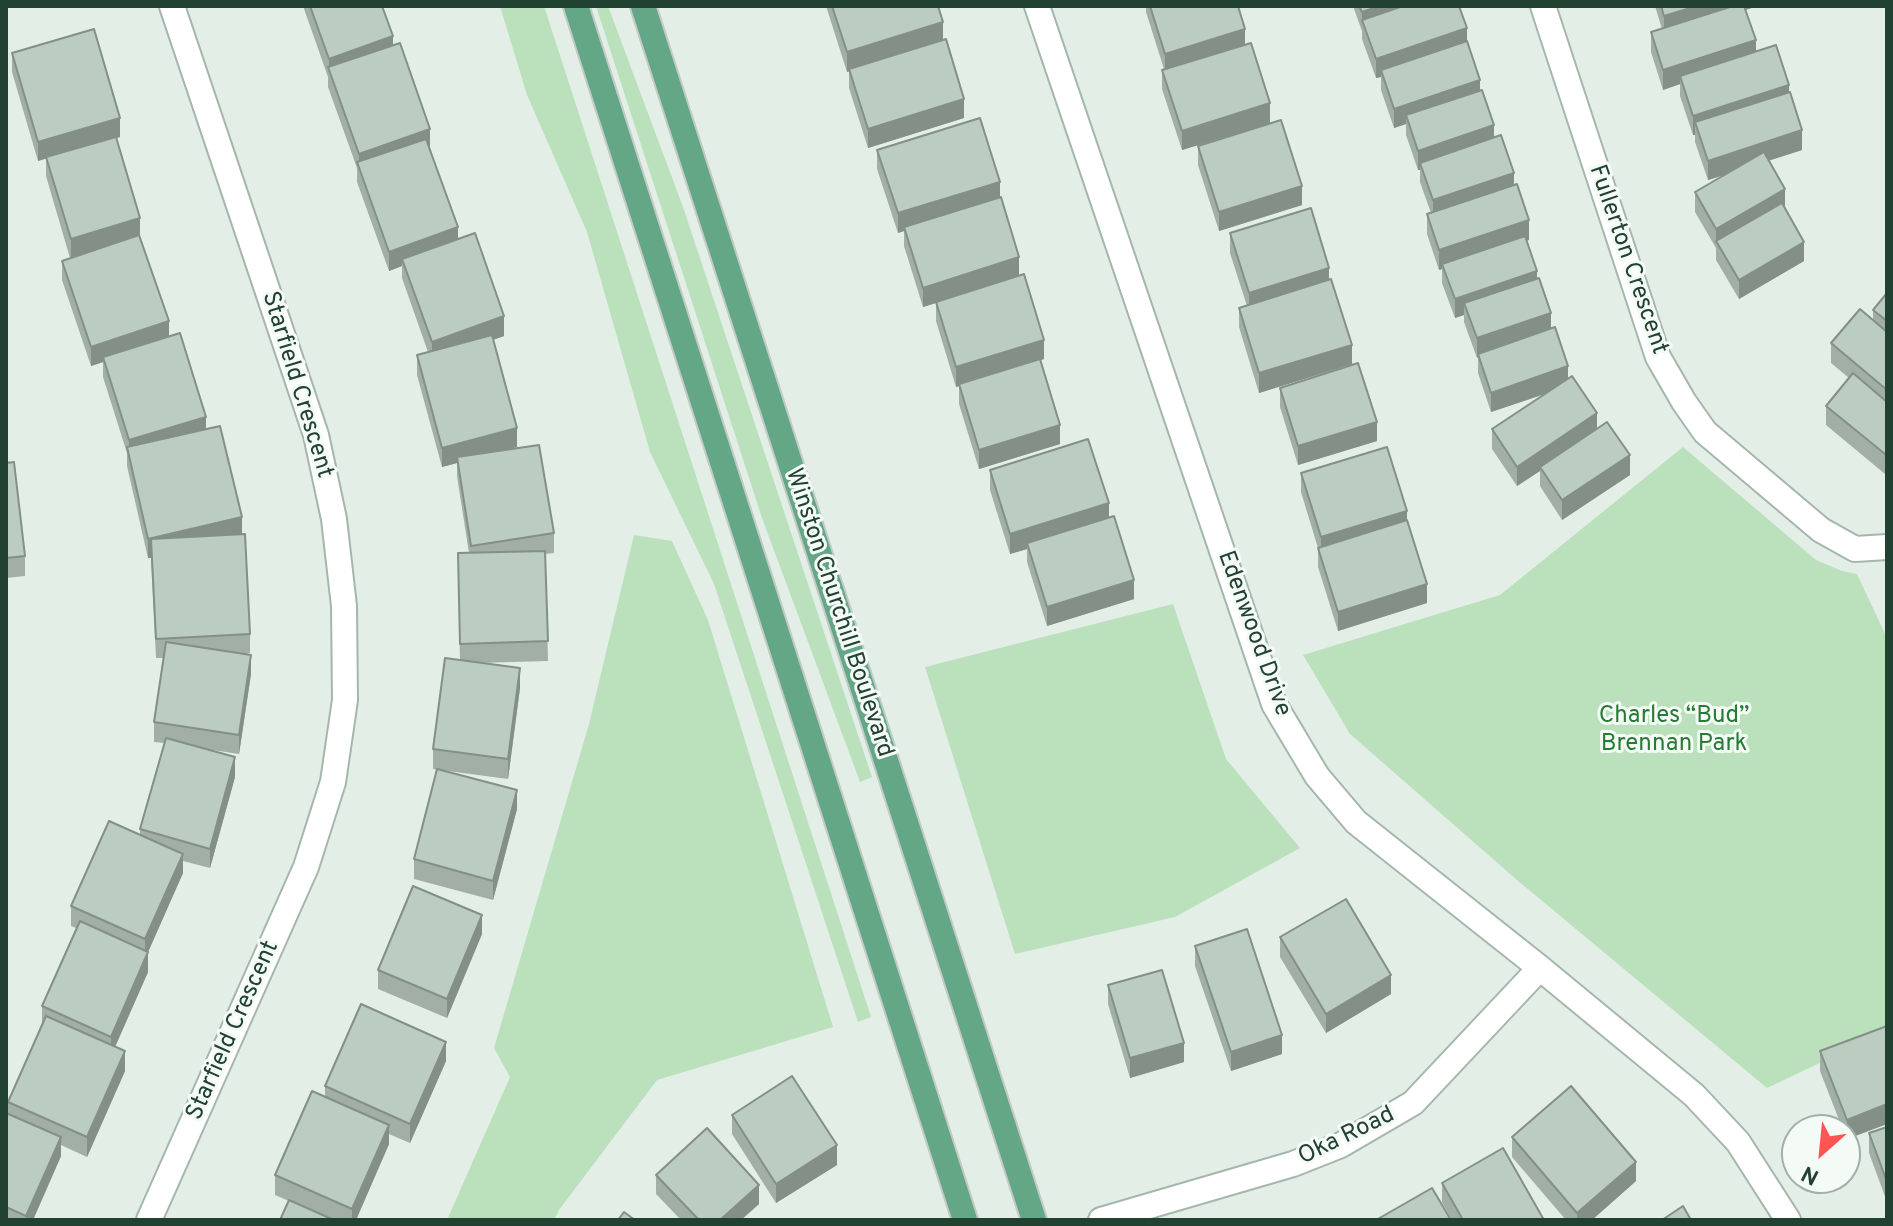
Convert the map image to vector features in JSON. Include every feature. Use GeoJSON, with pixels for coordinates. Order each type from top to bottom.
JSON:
{"type":"FeatureCollection","features":[{"type":"Feature","properties":{"kind":"main road"},"geometry":{"type":"LineString","coordinates":[[576,6],[965,1220]]}},
{"type":"Feature","properties":{"kind":"main road","name":"Winston Churchill Boulevard"},"geometry":{"type":"LineString","coordinates":[[643,6],[1034,1220]]}},
{"type":"Feature","properties":{"kind":"street","name":"Starfield Crescent"},"geometry":{"type":"LineString","coordinates":[[149,1220],[306,867],[333,782],[345,700],[344,606],[334,519],[316,435],[172,6]]}},
{"type":"Feature","properties":{"kind":"street","name":"Edenwood Drive"},"geometry":{"type":"LineString","coordinates":[[1037,6],[1274,704],[1317,776],[1356,822],[1694,1095],[1738,1142],[1788,1220]]}},
{"type":"Feature","properties":{"kind":"street","name":"Fullerton Crescent"},"geometry":{"type":"LineString","coordinates":[[1543,6],[1658,357],[1684,402],[1705,432],[1821,530],[1855,549],[1887,547]]}},
{"type":"Feature","properties":{"kind":"street","name":"Oka Road"},"geometry":{"type":"LineString","coordinates":[[1101,1220],[1293,1164],[1353,1138],[1413,1103],[1540,968]]}},
{"type":"Feature","properties":{"kind":"green space"},"geometry":{"type":"Polygon","coordinates":[[[500,6],[544,6],[871,1017],[858,1022],[714,584],[650,452],[587,232],[527,95],[500,6]]]}},
{"type":"Feature","properties":{"kind":"green space"},"geometry":{"type":"Polygon","coordinates":[[[596,6],[608,6],[683,207],[872,777],[860,782],[762,518],[596,6]]]}},
{"type":"Feature","properties":{"kind":"green space","name":"Charles “Bud” Brennan Park"},"geometry":{"type":"Polygon","coordinates":[[[1683,447],[1816,560],[1857,574],[1887,638],[1887,1031],[1767,1088],[1517,880],[1350,734],[1303,655],[1500,595],[1683,447]]]}},
{"type":"Feature","properties":{"kind":"green space"},"geometry":{"type":"Polygon","coordinates":[[[634,535],[672,541],[708,620],[833,1027],[657,1080],[554,1220],[447,1220],[510,1077],[494,1048],[589,724],[634,535]]]}},
{"type":"Feature","properties":{"kind":"green space"},"geometry":{"type":"Polygon","coordinates":[[[1173,604],[1226,759],[1300,848],[1175,917],[1015,954],[925,667],[1173,604]]]}},
{"type":"Feature","properties":{"kind":"building"},"geometry":{"type":"Polygon","coordinates":[[[310,6],[382,6],[393,36],[329,59],[310,6]]]}},
{"type":"Feature","properties":{"kind":"building"},"geometry":{"type":"Polygon","coordinates":[[[832,6],[938,6],[943,22],[847,52],[832,6]]]}},
{"type":"Feature","properties":{"kind":"building"},"geometry":{"type":"Polygon","coordinates":[[[1150,6],[1238,6],[1245,29],[1165,54],[1150,6]]]}},
{"type":"Feature","properties":{"kind":"building"},"geometry":{"type":"Polygon","coordinates":[[[1359,6],[1380,6],[1362,12],[1359,6]]]}},
{"type":"Feature","properties":{"kind":"building"},"geometry":{"type":"Polygon","coordinates":[[[1403,6],[1459,6],[1467,28],[1376,59],[1362,20],[1403,6]]]}},
{"type":"Feature","properties":{"kind":"building"},"geometry":{"type":"Polygon","coordinates":[[[1661,6],[1697,6],[1664,16],[1661,6]]]}},
{"type":"Feature","properties":{"kind":"building"},"geometry":{"type":"Polygon","coordinates":[[[1733,6],[1744,6],[1756,40],[1663,70],[1651,32],[1733,6]]]}},
{"type":"Feature","properties":{"kind":"building"},"geometry":{"type":"Polygon","coordinates":[[[94,29],[120,118],[38,142],[12,53],[94,29]]]}},
{"type":"Feature","properties":{"kind":"building"},"geometry":{"type":"Polygon","coordinates":[[[946,39],[964,99],[868,129],[849,69],[946,39]]]}},
{"type":"Feature","properties":{"kind":"building"},"geometry":{"type":"Polygon","coordinates":[[[1467,41],[1480,80],[1394,109],[1381,70],[1467,41]]]}},
{"type":"Feature","properties":{"kind":"building"},"geometry":{"type":"Polygon","coordinates":[[[400,43],[430,129],[359,154],[328,67],[400,43]]]}},
{"type":"Feature","properties":{"kind":"building"},"geometry":{"type":"Polygon","coordinates":[[[1251,43],[1270,103],[1182,131],[1162,70],[1251,43]]]}},
{"type":"Feature","properties":{"kind":"building"},"geometry":{"type":"Polygon","coordinates":[[[1776,45],[1789,85],[1693,116],[1680,76],[1776,45]]]}},
{"type":"Feature","properties":{"kind":"building"},"geometry":{"type":"Polygon","coordinates":[[[1482,90],[1494,125],[1418,151],[1406,115],[1482,90]]]}},
{"type":"Feature","properties":{"kind":"building"},"geometry":{"type":"Polygon","coordinates":[[[1790,92],[1802,130],[1708,161],[1695,122],[1790,92]]]}},
{"type":"Feature","properties":{"kind":"building"},"geometry":{"type":"Polygon","coordinates":[[[980,118],[1000,182],[898,213],[877,150],[980,118]]]}},
{"type":"Feature","properties":{"kind":"building"},"geometry":{"type":"Polygon","coordinates":[[[1281,120],[1302,186],[1219,212],[1198,146],[1281,120]]]}},
{"type":"Feature","properties":{"kind":"building"},"geometry":{"type":"Polygon","coordinates":[[[1501,135],[1514,173],[1433,200],[1420,163],[1501,135]]]}},
{"type":"Feature","properties":{"kind":"building"},"geometry":{"type":"Polygon","coordinates":[[[116,137],[140,218],[71,239],[46,157],[116,137]]]}},
{"type":"Feature","properties":{"kind":"building"},"geometry":{"type":"Polygon","coordinates":[[[426,139],[458,227],[389,252],[357,162],[426,139]]]}},
{"type":"Feature","properties":{"kind":"building"},"geometry":{"type":"Polygon","coordinates":[[[1764,152],[1785,189],[1716,229],[1695,192],[1764,152]]]}},
{"type":"Feature","properties":{"kind":"building"},"geometry":{"type":"Polygon","coordinates":[[[1517,184],[1529,220],[1439,250],[1427,214],[1517,184]]]}},
{"type":"Feature","properties":{"kind":"building"},"geometry":{"type":"Polygon","coordinates":[[[1001,197],[1019,257],[923,288],[904,227],[1001,197]]]}},
{"type":"Feature","properties":{"kind":"building"},"geometry":{"type":"Polygon","coordinates":[[[1782,203],[1804,242],[1739,280],[1716,241],[1782,203]]]}},
{"type":"Feature","properties":{"kind":"building"},"geometry":{"type":"Polygon","coordinates":[[[1311,208],[1329,268],[1249,293],[1230,233],[1311,208]]]}},
{"type":"Feature","properties":{"kind":"building"},"geometry":{"type":"Polygon","coordinates":[[[475,233],[504,316],[432,342],[402,259],[475,233]]]}},
{"type":"Feature","properties":{"kind":"building"},"geometry":{"type":"Polygon","coordinates":[[[139,235],[169,321],[91,347],[62,261],[139,235]]]}},
{"type":"Feature","properties":{"kind":"building"},"geometry":{"type":"Polygon","coordinates":[[[1525,236],[1537,271],[1455,299],[1442,264],[1525,236]]]}},
{"type":"Feature","properties":{"kind":"building"},"geometry":{"type":"Polygon","coordinates":[[[1024,274],[1044,340],[956,367],[936,302],[1024,274]]]}},
{"type":"Feature","properties":{"kind":"building"},"geometry":{"type":"Polygon","coordinates":[[[1539,278],[1551,313],[1477,338],[1464,303],[1539,278]]]}},
{"type":"Feature","properties":{"kind":"building"},"geometry":{"type":"Polygon","coordinates":[[[1331,279],[1352,345],[1259,373],[1239,308],[1331,279]]]}},
{"type":"Feature","properties":{"kind":"building"},"geometry":{"type":"Polygon","coordinates":[[[1887,293],[1887,321],[1873,310],[1887,293]]]}},
{"type":"Feature","properties":{"kind":"building"},"geometry":{"type":"Polygon","coordinates":[[[1860,309],[1887,332],[1887,390],[1831,343],[1860,309]]]}},
{"type":"Feature","properties":{"kind":"building"},"geometry":{"type":"Polygon","coordinates":[[[1555,327],[1568,366],[1491,393],[1478,354],[1555,327]]]}},
{"type":"Feature","properties":{"kind":"building"},"geometry":{"type":"Polygon","coordinates":[[[180,333],[206,417],[129,440],[103,357],[180,333]]]}},
{"type":"Feature","properties":{"kind":"building"},"geometry":{"type":"Polygon","coordinates":[[[492,335],[517,428],[442,448],[417,355],[492,335]]]}},
{"type":"Feature","properties":{"kind":"building"},"geometry":{"type":"Polygon","coordinates":[[[1040,359],[1060,425],[979,450],[959,384],[1040,359]]]}},
{"type":"Feature","properties":{"kind":"building"},"geometry":{"type":"Polygon","coordinates":[[[1358,363],[1377,422],[1298,446],[1280,388],[1358,363]]]}},
{"type":"Feature","properties":{"kind":"building"},"geometry":{"type":"Polygon","coordinates":[[[1853,373],[1887,402],[1885,454],[1826,406],[1853,373]]]}},
{"type":"Feature","properties":{"kind":"building"},"geometry":{"type":"Polygon","coordinates":[[[1572,376],[1597,413],[1517,467],[1492,429],[1572,376]]]}},
{"type":"Feature","properties":{"kind":"building"},"geometry":{"type":"Polygon","coordinates":[[[1607,422],[1630,455],[1562,500],[1540,467],[1607,422]]]}},
{"type":"Feature","properties":{"kind":"building"},"geometry":{"type":"Polygon","coordinates":[[[220,426],[242,517],[148,539],[127,447],[220,426]]]}},
{"type":"Feature","properties":{"kind":"building"},"geometry":{"type":"Polygon","coordinates":[[[1088,439],[1109,503],[1010,534],[990,470],[1088,439]]]}},
{"type":"Feature","properties":{"kind":"building"},"geometry":{"type":"Polygon","coordinates":[[[539,445],[554,533],[471,546],[457,457],[539,445]]]}},
{"type":"Feature","properties":{"kind":"building"},"geometry":{"type":"Polygon","coordinates":[[[1387,447],[1407,511],[1321,537],[1301,473],[1387,447]]]}},
{"type":"Feature","properties":{"kind":"building"},"geometry":{"type":"Polygon","coordinates":[[[14,462],[25,556],[6,558],[6,463],[14,462]]]}},
{"type":"Feature","properties":{"kind":"building"},"geometry":{"type":"Polygon","coordinates":[[[1114,516],[1134,580],[1047,607],[1027,543],[1114,516]]]}},
{"type":"Feature","properties":{"kind":"building"},"geometry":{"type":"Polygon","coordinates":[[[1407,520],[1427,584],[1338,612],[1318,548],[1407,520]]]}},
{"type":"Feature","properties":{"kind":"building"},"geometry":{"type":"Polygon","coordinates":[[[245,534],[250,634],[156,639],[151,539],[245,534]]]}},
{"type":"Feature","properties":{"kind":"building"},"geometry":{"type":"Polygon","coordinates":[[[545,551],[548,641],[460,644],[458,553],[545,551]]]}},
{"type":"Feature","properties":{"kind":"building"},"geometry":{"type":"Polygon","coordinates":[[[166,642],[251,655],[239,735],[154,722],[166,642]]]}},
{"type":"Feature","properties":{"kind":"building"},"geometry":{"type":"Polygon","coordinates":[[[445,658],[520,668],[508,759],[433,749],[445,658]]]}},
{"type":"Feature","properties":{"kind":"building"},"geometry":{"type":"Polygon","coordinates":[[[166,738],[235,757],[210,849],[140,829],[166,738]]]}},
{"type":"Feature","properties":{"kind":"building"},"geometry":{"type":"Polygon","coordinates":[[[437,769],[517,790],[493,881],[414,859],[437,769]]]}},
{"type":"Feature","properties":{"kind":"building"},"geometry":{"type":"Polygon","coordinates":[[[109,821],[183,854],[145,939],[71,906],[109,821]]]}},
{"type":"Feature","properties":{"kind":"building"},"geometry":{"type":"Polygon","coordinates":[[[413,886],[482,915],[447,999],[378,970],[413,886]]]}},
{"type":"Feature","properties":{"kind":"building"},"geometry":{"type":"Polygon","coordinates":[[[1346,899],[1391,975],[1326,1014],[1280,937],[1346,899]]]}},
{"type":"Feature","properties":{"kind":"building"},"geometry":{"type":"Polygon","coordinates":[[[80,921],[148,952],[111,1037],[42,1006],[80,921]]]}},
{"type":"Feature","properties":{"kind":"building"},"geometry":{"type":"Polygon","coordinates":[[[1247,929],[1282,1035],[1231,1052],[1195,946],[1247,929]]]}},
{"type":"Feature","properties":{"kind":"building"},"geometry":{"type":"Polygon","coordinates":[[[1162,970],[1184,1043],[1130,1058],[1108,985],[1162,970]]]}},
{"type":"Feature","properties":{"kind":"building"},"geometry":{"type":"Polygon","coordinates":[[[361,1004],[446,1042],[410,1124],[325,1086],[361,1004]]]}},
{"type":"Feature","properties":{"kind":"building"},"geometry":{"type":"Polygon","coordinates":[[[46,1016],[125,1051],[87,1137],[8,1102],[46,1016]]]}},
{"type":"Feature","properties":{"kind":"building"},"geometry":{"type":"Polygon","coordinates":[[[1887,1026],[1887,1104],[1861,1114],[1845,1114],[1820,1051],[1887,1026]]]}},
{"type":"Feature","properties":{"kind":"building"},"geometry":{"type":"Polygon","coordinates":[[[792,1076],[837,1145],[776,1184],[732,1115],[792,1076]]]}},
{"type":"Feature","properties":{"kind":"building"},"geometry":{"type":"Polygon","coordinates":[[[1571,1086],[1636,1162],[1577,1213],[1512,1137],[1571,1086]]]}},
{"type":"Feature","properties":{"kind":"building"},"geometry":{"type":"Polygon","coordinates":[[[312,1091],[389,1125],[352,1209],[275,1175],[312,1091]]]}},
{"type":"Feature","properties":{"kind":"building"},"geometry":{"type":"Polygon","coordinates":[[[6,1113],[61,1137],[26,1216],[6,1207],[6,1113]]]}},
{"type":"Feature","properties":{"kind":"building"},"geometry":{"type":"Polygon","coordinates":[[[1887,1127],[1887,1182],[1869,1133],[1887,1127]]]}},
{"type":"Feature","properties":{"kind":"building"},"geometry":{"type":"Polygon","coordinates":[[[707,1128],[759,1185],[720,1220],[699,1220],[656,1175],[707,1128]]]}},
{"type":"Feature","properties":{"kind":"building"},"geometry":{"type":"Polygon","coordinates":[[[1503,1148],[1544,1220],[1463,1220],[1442,1183],[1503,1148]]]}},
{"type":"Feature","properties":{"kind":"building"},"geometry":{"type":"Polygon","coordinates":[[[1432,1188],[1451,1220],[1376,1220],[1432,1188]]]}},
{"type":"Feature","properties":{"kind":"building"},"geometry":{"type":"Polygon","coordinates":[[[289,1200],[334,1220],[280,1220],[289,1200]]]}},
{"type":"Feature","properties":{"kind":"building"},"geometry":{"type":"Polygon","coordinates":[[[1683,1206],[1691,1220],[1662,1220],[1683,1206]]]}},
{"type":"Feature","properties":{"kind":"building"},"geometry":{"type":"Polygon","coordinates":[[[624,1212],[635,1220],[618,1220],[624,1212]]]}}]}
